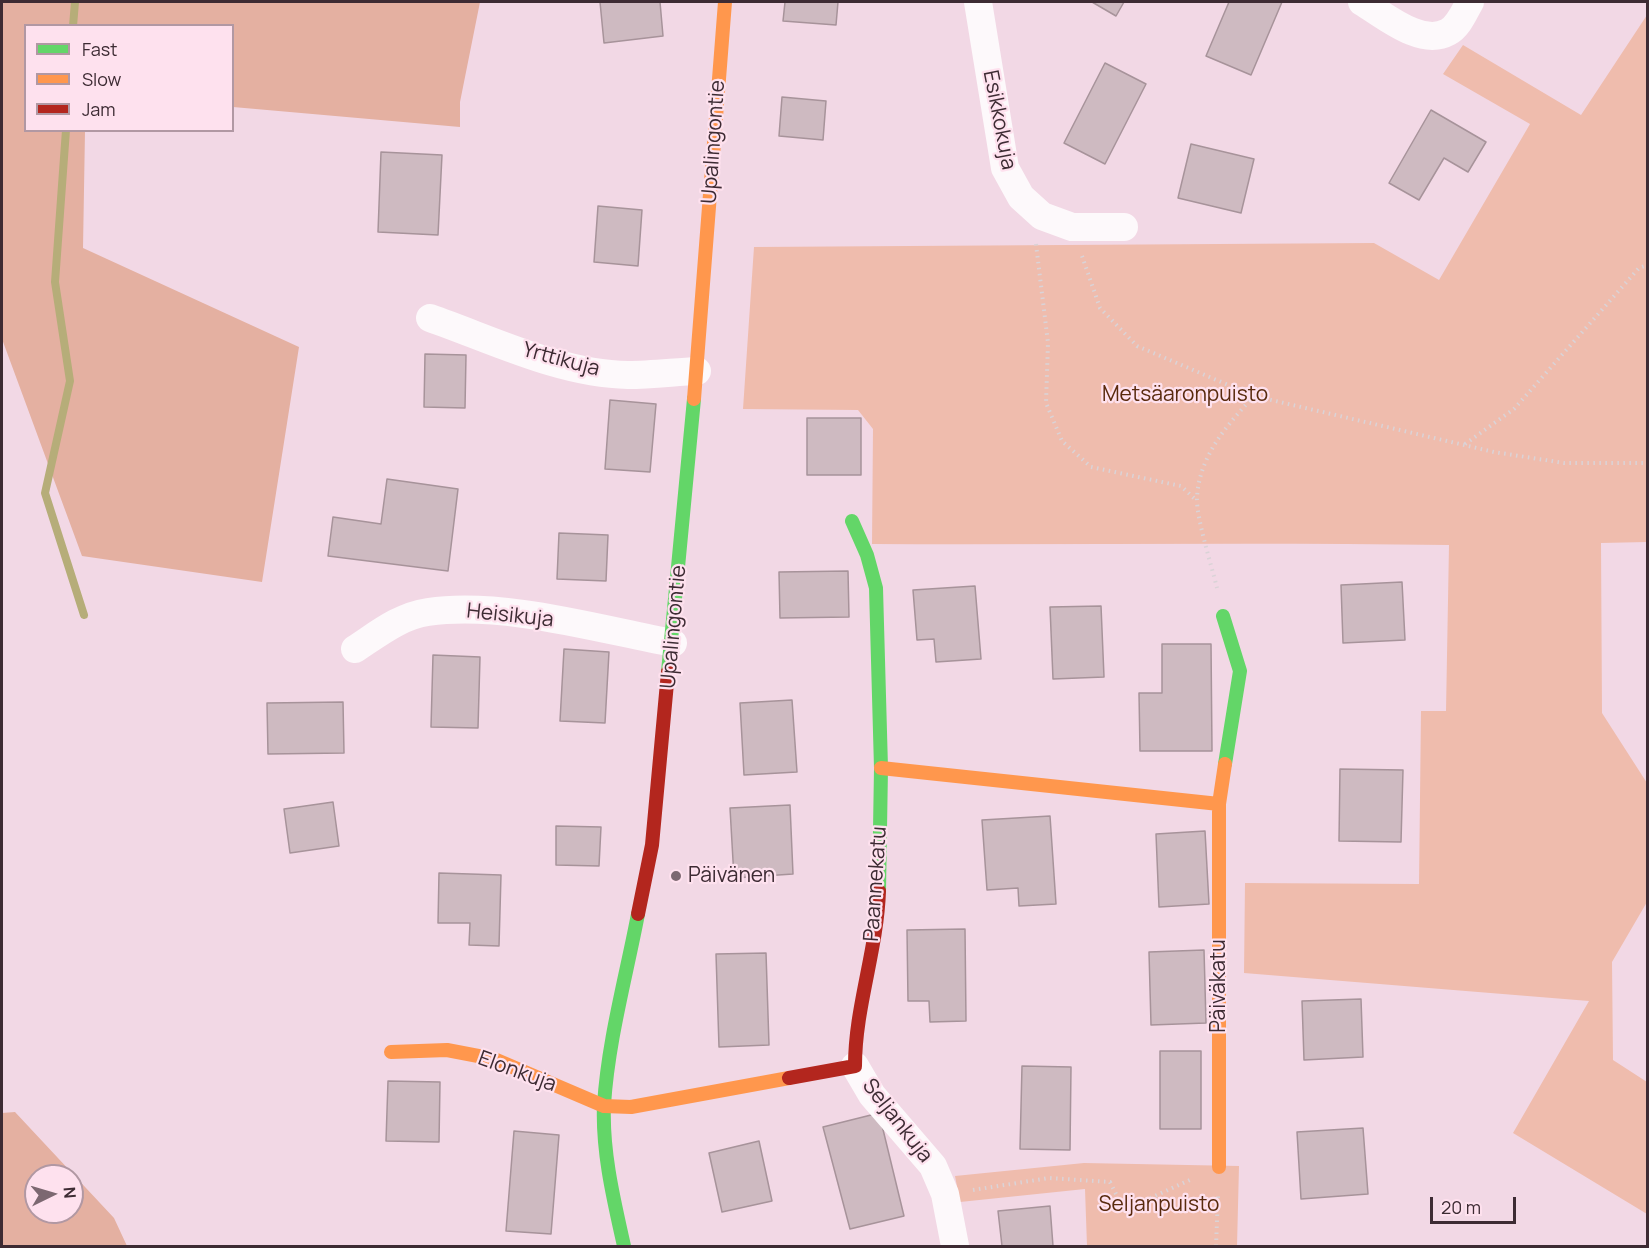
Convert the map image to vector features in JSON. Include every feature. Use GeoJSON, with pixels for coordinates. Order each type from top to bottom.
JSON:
{"type":"FeatureCollection","features":[{"type":"Feature","properties":{"kind":"street","name":"Upalingontie"},"geometry":{"type":"LineString","coordinates":[[624,1246],[610,1185],[604,1106],[611,1054],[652,845],[673,643],[697,371],[725,2]]}},
{"type":"Feature","properties":{"kind":"street","name":"Esikkokuja"},"geometry":{"type":"LineString","coordinates":[[978,2],[1005,168],[1021,197],[1042,216],[1071,227],[1124,227]]}},
{"type":"Feature","properties":{"kind":"street"},"geometry":{"type":"LineString","coordinates":[[1362,2],[1420,34],[1434,36],[1448,32],[1458,23],[1470,2]]}},
{"type":"Feature","properties":{"kind":"street","name":"Yrttikuja"},"geometry":{"type":"LineString","coordinates":[[430,318],[539,357],[584,369],[627,375],[697,371]]}},
{"type":"Feature","properties":{"kind":"street","name":"Paannekatu"},"geometry":{"type":"LineString","coordinates":[[852,521],[867,555],[876,588],[881,768],[878,921],[855,1032],[855,1066]]}},
{"type":"Feature","properties":{"kind":"street","name":"Heisikuja"},"geometry":{"type":"LineString","coordinates":[[355,649],[391,624],[426,612],[470,610],[518,614],[673,643]]}},
{"type":"Feature","properties":{"kind":"street","name":"Päiväkatu"},"geometry":{"type":"LineString","coordinates":[[1219,1167],[1219,804],[1240,671],[1224,615]]}},
{"type":"Feature","properties":{"kind":"street"},"geometry":{"type":"LineString","coordinates":[[881,768],[1219,804]]}},
{"type":"Feature","properties":{"kind":"street","name":"Elonkuja"},"geometry":{"type":"LineString","coordinates":[[391,1052],[447,1050],[494,1059],[604,1106]]}},
{"type":"Feature","properties":{"kind":"street"},"geometry":{"type":"LineString","coordinates":[[604,1106],[632,1107],[855,1066]]}},
{"type":"Feature","properties":{"kind":"street","name":"Seljankuja"},"geometry":{"type":"LineString","coordinates":[[855,1066],[872,1095],[933,1166],[945,1194],[955,1246]]}},
{"type":"Feature","properties":{"kind":"path"},"geometry":{"type":"LineString","coordinates":[[1034,209],[1037,269],[1048,343],[1046,403],[1062,441],[1091,467],[1181,486],[1196,500]]}},
{"type":"Feature","properties":{"kind":"path"},"geometry":{"type":"LineString","coordinates":[[1071,227],[1101,308],[1137,346],[1254,396],[1464,445],[1564,463],[1647,463]]}},
{"type":"Feature","properties":{"kind":"path"},"geometry":{"type":"LineString","coordinates":[[1464,445],[1514,409],[1639,268],[1647,265]]}},
{"type":"Feature","properties":{"kind":"path"},"geometry":{"type":"LineString","coordinates":[[1224,615],[1196,500],[1200,472],[1222,432],[1254,396]]}},
{"type":"Feature","properties":{"kind":"path"},"geometry":{"type":"LineString","coordinates":[[945,1194],[1049,1178],[1110,1182],[1124,1210],[1219,1167],[1216,1246]]}},
{"type":"Feature","properties":{"kind":"green space","name":"Metsäaronpuisto"},"geometry":{"type":"Polygon","coordinates":[[[1647,15],[1647,542],[1601,543],[1602,713],[1647,783],[1647,902],[1612,962],[1613,1060],[1647,1082],[1647,1214],[1513,1133],[1589,1001],[1244,973],[1245,883],[1419,884],[1421,711],[1446,711],[1449,545],[872,544],[873,429],[858,410],[743,409],[754,247],[1374,243],[1439,280],[1530,124],[1443,74],[1463,45],[1581,115],[1647,15]]]}},
{"type":"Feature","properties":{"kind":"green space","name":"Seljanpuisto"},"geometry":{"type":"Polygon","coordinates":[[[1084,1163],[1239,1166],[1237,1246],[1087,1246],[1085,1189],[960,1202],[955,1176],[1084,1163]]]}},
{"type":"Feature","properties":{"kind":"shaded area"},"geometry":{"type":"Polygon","coordinates":[[[2,2],[480,2],[460,102],[460,127],[234,107],[234,24],[24,24],[24,132],[85,132],[83,248],[299,347],[262,582],[82,556],[2,339],[2,2]]]}},
{"type":"Feature","properties":{"kind":"shaded area"},"geometry":{"type":"Polygon","coordinates":[[[15,1112],[64,1164],[24,1164],[24,1224],[84,1224],[84,1186],[114,1218],[127,1246],[2,1246],[2,1113],[15,1112]]]}},
{"type":"Feature","properties":{"kind":"building"},"geometry":{"type":"Polygon","coordinates":[[[600,2],[660,2],[663,36],[604,43],[600,2]]]}},
{"type":"Feature","properties":{"kind":"building"},"geometry":{"type":"Polygon","coordinates":[[[785,2],[838,2],[836,25],[783,21],[785,2]]]}},
{"type":"Feature","properties":{"kind":"building"},"geometry":{"type":"Polygon","coordinates":[[[1092,2],[1124,2],[1116,16],[1092,2]]]}},
{"type":"Feature","properties":{"kind":"building"},"geometry":{"type":"Polygon","coordinates":[[[1229,2],[1282,2],[1251,75],[1206,56],[1229,2]]]}},
{"type":"Feature","properties":{"kind":"building"},"geometry":{"type":"Polygon","coordinates":[[[1105,63],[1146,84],[1105,164],[1064,143],[1105,63]]]}},
{"type":"Feature","properties":{"kind":"building"},"geometry":{"type":"Polygon","coordinates":[[[782,97],[826,101],[823,140],[779,136],[782,97]]]}},
{"type":"Feature","properties":{"kind":"building"},"geometry":{"type":"Polygon","coordinates":[[[1431,110],[1486,142],[1468,172],[1444,158],[1419,200],[1389,183],[1431,110]]]}},
{"type":"Feature","properties":{"kind":"building"},"geometry":{"type":"Polygon","coordinates":[[[1191,144],[1254,159],[1241,213],[1178,198],[1191,144]]]}},
{"type":"Feature","properties":{"kind":"building"},"geometry":{"type":"Polygon","coordinates":[[[381,152],[442,155],[438,235],[378,232],[381,152]]]}},
{"type":"Feature","properties":{"kind":"building"},"geometry":{"type":"Polygon","coordinates":[[[598,206],[642,210],[638,266],[594,262],[598,206]]]}},
{"type":"Feature","properties":{"kind":"building"},"geometry":{"type":"Polygon","coordinates":[[[425,354],[466,355],[465,408],[424,407],[425,354]]]}},
{"type":"Feature","properties":{"kind":"building"},"geometry":{"type":"Polygon","coordinates":[[[610,400],[656,404],[650,472],[605,469],[610,400]]]}},
{"type":"Feature","properties":{"kind":"building"},"geometry":{"type":"Polygon","coordinates":[[[807,418],[861,418],[861,475],[807,475],[807,418]]]}},
{"type":"Feature","properties":{"kind":"building"},"geometry":{"type":"Polygon","coordinates":[[[387,479],[458,489],[448,571],[328,556],[333,517],[381,524],[387,479]]]}},
{"type":"Feature","properties":{"kind":"building"},"geometry":{"type":"Polygon","coordinates":[[[559,533],[608,535],[606,581],[557,579],[559,533]]]}},
{"type":"Feature","properties":{"kind":"building"},"geometry":{"type":"Polygon","coordinates":[[[848,571],[849,617],[780,618],[779,572],[848,571]]]}},
{"type":"Feature","properties":{"kind":"building"},"geometry":{"type":"Polygon","coordinates":[[[1402,582],[1405,640],[1343,643],[1341,585],[1402,582]]]}},
{"type":"Feature","properties":{"kind":"building"},"geometry":{"type":"Polygon","coordinates":[[[975,586],[981,659],[936,662],[934,639],[917,640],[913,590],[975,586]]]}},
{"type":"Feature","properties":{"kind":"building"},"geometry":{"type":"Polygon","coordinates":[[[1101,606],[1104,677],[1053,679],[1050,607],[1101,606]]]}},
{"type":"Feature","properties":{"kind":"building"},"geometry":{"type":"Polygon","coordinates":[[[1162,644],[1211,644],[1212,751],[1140,751],[1139,693],[1162,693],[1162,644]]]}},
{"type":"Feature","properties":{"kind":"building"},"geometry":{"type":"Polygon","coordinates":[[[564,649],[609,652],[605,723],[560,721],[564,649]]]}},
{"type":"Feature","properties":{"kind":"building"},"geometry":{"type":"Polygon","coordinates":[[[433,655],[480,657],[478,728],[431,727],[433,655]]]}},
{"type":"Feature","properties":{"kind":"building"},"geometry":{"type":"Polygon","coordinates":[[[792,700],[797,772],[744,775],[740,703],[792,700]]]}},
{"type":"Feature","properties":{"kind":"building"},"geometry":{"type":"Polygon","coordinates":[[[343,702],[344,753],[268,754],[267,703],[343,702]]]}},
{"type":"Feature","properties":{"kind":"building"},"geometry":{"type":"Polygon","coordinates":[[[1340,769],[1403,770],[1401,842],[1339,841],[1340,769]]]}},
{"type":"Feature","properties":{"kind":"building"},"geometry":{"type":"Polygon","coordinates":[[[333,802],[339,846],[290,853],[284,809],[333,802]]]}},
{"type":"Feature","properties":{"kind":"building"},"geometry":{"type":"Polygon","coordinates":[[[790,805],[793,874],[734,878],[730,808],[790,805]]]}},
{"type":"Feature","properties":{"kind":"building"},"geometry":{"type":"Polygon","coordinates":[[[1050,816],[1056,904],[1019,906],[1018,888],[987,890],[982,820],[1050,816]]]}},
{"type":"Feature","properties":{"kind":"building"},"geometry":{"type":"Polygon","coordinates":[[[556,826],[601,827],[599,866],[556,865],[556,826]]]}},
{"type":"Feature","properties":{"kind":"building"},"geometry":{"type":"Polygon","coordinates":[[[1205,831],[1209,904],[1159,907],[1156,834],[1205,831]]]}},
{"type":"Feature","properties":{"kind":"building"},"geometry":{"type":"Polygon","coordinates":[[[439,873],[501,875],[499,946],[469,945],[470,923],[438,923],[439,873]]]}},
{"type":"Feature","properties":{"kind":"building"},"geometry":{"type":"Polygon","coordinates":[[[965,929],[966,1021],[930,1022],[929,1001],[908,1001],[907,930],[965,929]]]}},
{"type":"Feature","properties":{"kind":"building"},"geometry":{"type":"Polygon","coordinates":[[[1204,950],[1206,1023],[1151,1025],[1149,952],[1204,950]]]}},
{"type":"Feature","properties":{"kind":"building"},"geometry":{"type":"Polygon","coordinates":[[[766,953],[769,1045],[719,1047],[716,954],[766,953]]]}},
{"type":"Feature","properties":{"kind":"building"},"geometry":{"type":"Polygon","coordinates":[[[1361,999],[1363,1057],[1304,1060],[1302,1001],[1361,999]]]}},
{"type":"Feature","properties":{"kind":"building"},"geometry":{"type":"Polygon","coordinates":[[[1160,1051],[1201,1051],[1201,1129],[1160,1129],[1160,1051]]]}},
{"type":"Feature","properties":{"kind":"building"},"geometry":{"type":"Polygon","coordinates":[[[1022,1066],[1071,1067],[1070,1150],[1020,1149],[1022,1066]]]}},
{"type":"Feature","properties":{"kind":"building"},"geometry":{"type":"Polygon","coordinates":[[[388,1081],[440,1082],[439,1142],[386,1141],[388,1081]]]}},
{"type":"Feature","properties":{"kind":"building"},"geometry":{"type":"Polygon","coordinates":[[[879,1113],[904,1216],[850,1229],[823,1127],[879,1113]]]}},
{"type":"Feature","properties":{"kind":"building"},"geometry":{"type":"Polygon","coordinates":[[[1363,1128],[1368,1194],[1301,1199],[1297,1132],[1363,1128]]]}},
{"type":"Feature","properties":{"kind":"building"},"geometry":{"type":"Polygon","coordinates":[[[514,1131],[559,1135],[551,1234],[506,1231],[514,1131]]]}},
{"type":"Feature","properties":{"kind":"building"},"geometry":{"type":"Polygon","coordinates":[[[759,1141],[772,1201],[722,1212],[709,1153],[759,1141]]]}},
{"type":"Feature","properties":{"kind":"building"},"geometry":{"type":"Polygon","coordinates":[[[1050,1206],[1053,1246],[1002,1246],[998,1211],[1050,1206]]]}},
{"type":"Feature","properties":{"kind":"waterway"},"geometry":{"type":"LineString","coordinates":[[73,24],[75,2]]}},
{"type":"Feature","properties":{"kind":"waterway"},"geometry":{"type":"LineString","coordinates":[[66,132],[55,282],[70,381],[45,493],[84,615]]}},
{"type":"Feature","properties":{"kind":"traffic: fast"},"geometry":{"type":"LineString","coordinates":[[668,672],[694,399]]}},
{"type":"Feature","properties":{"kind":"traffic: fast"},"geometry":{"type":"LineString","coordinates":[[852,521],[867,555],[876,588],[881,768],[879,891]]}},
{"type":"Feature","properties":{"kind":"traffic: fast"},"geometry":{"type":"LineString","coordinates":[[1223,616],[1240,671],[1225,764]]}},
{"type":"Feature","properties":{"kind":"traffic: fast"},"geometry":{"type":"LineString","coordinates":[[624,1246],[607,1158],[604,1105],[613,1033],[638,914]]}},
{"type":"Feature","properties":{"kind":"traffic: slow"},"geometry":{"type":"LineString","coordinates":[[694,399],[725,2]]}},
{"type":"Feature","properties":{"kind":"traffic: slow"},"geometry":{"type":"LineString","coordinates":[[881,768],[1219,804],[1225,764]]}},
{"type":"Feature","properties":{"kind":"traffic: slow"},"geometry":{"type":"LineString","coordinates":[[1219,804],[1219,1167]]}},
{"type":"Feature","properties":{"kind":"traffic: slow"},"geometry":{"type":"LineString","coordinates":[[391,1052],[447,1050],[494,1059],[604,1106],[631,1107],[789,1078]]}},
{"type":"Feature","properties":{"kind":"traffic: jam"},"geometry":{"type":"LineString","coordinates":[[638,914],[652,845],[668,672]]}},
{"type":"Feature","properties":{"kind":"traffic: jam"},"geometry":{"type":"LineString","coordinates":[[789,1078],[855,1066],[858,1022],[874,935],[879,891]]}},
{"type":"Feature","properties":{"kind":"place","name":"Päivänen"},"geometry":{"type":"Point","coordinates":[676,876]}}]}
